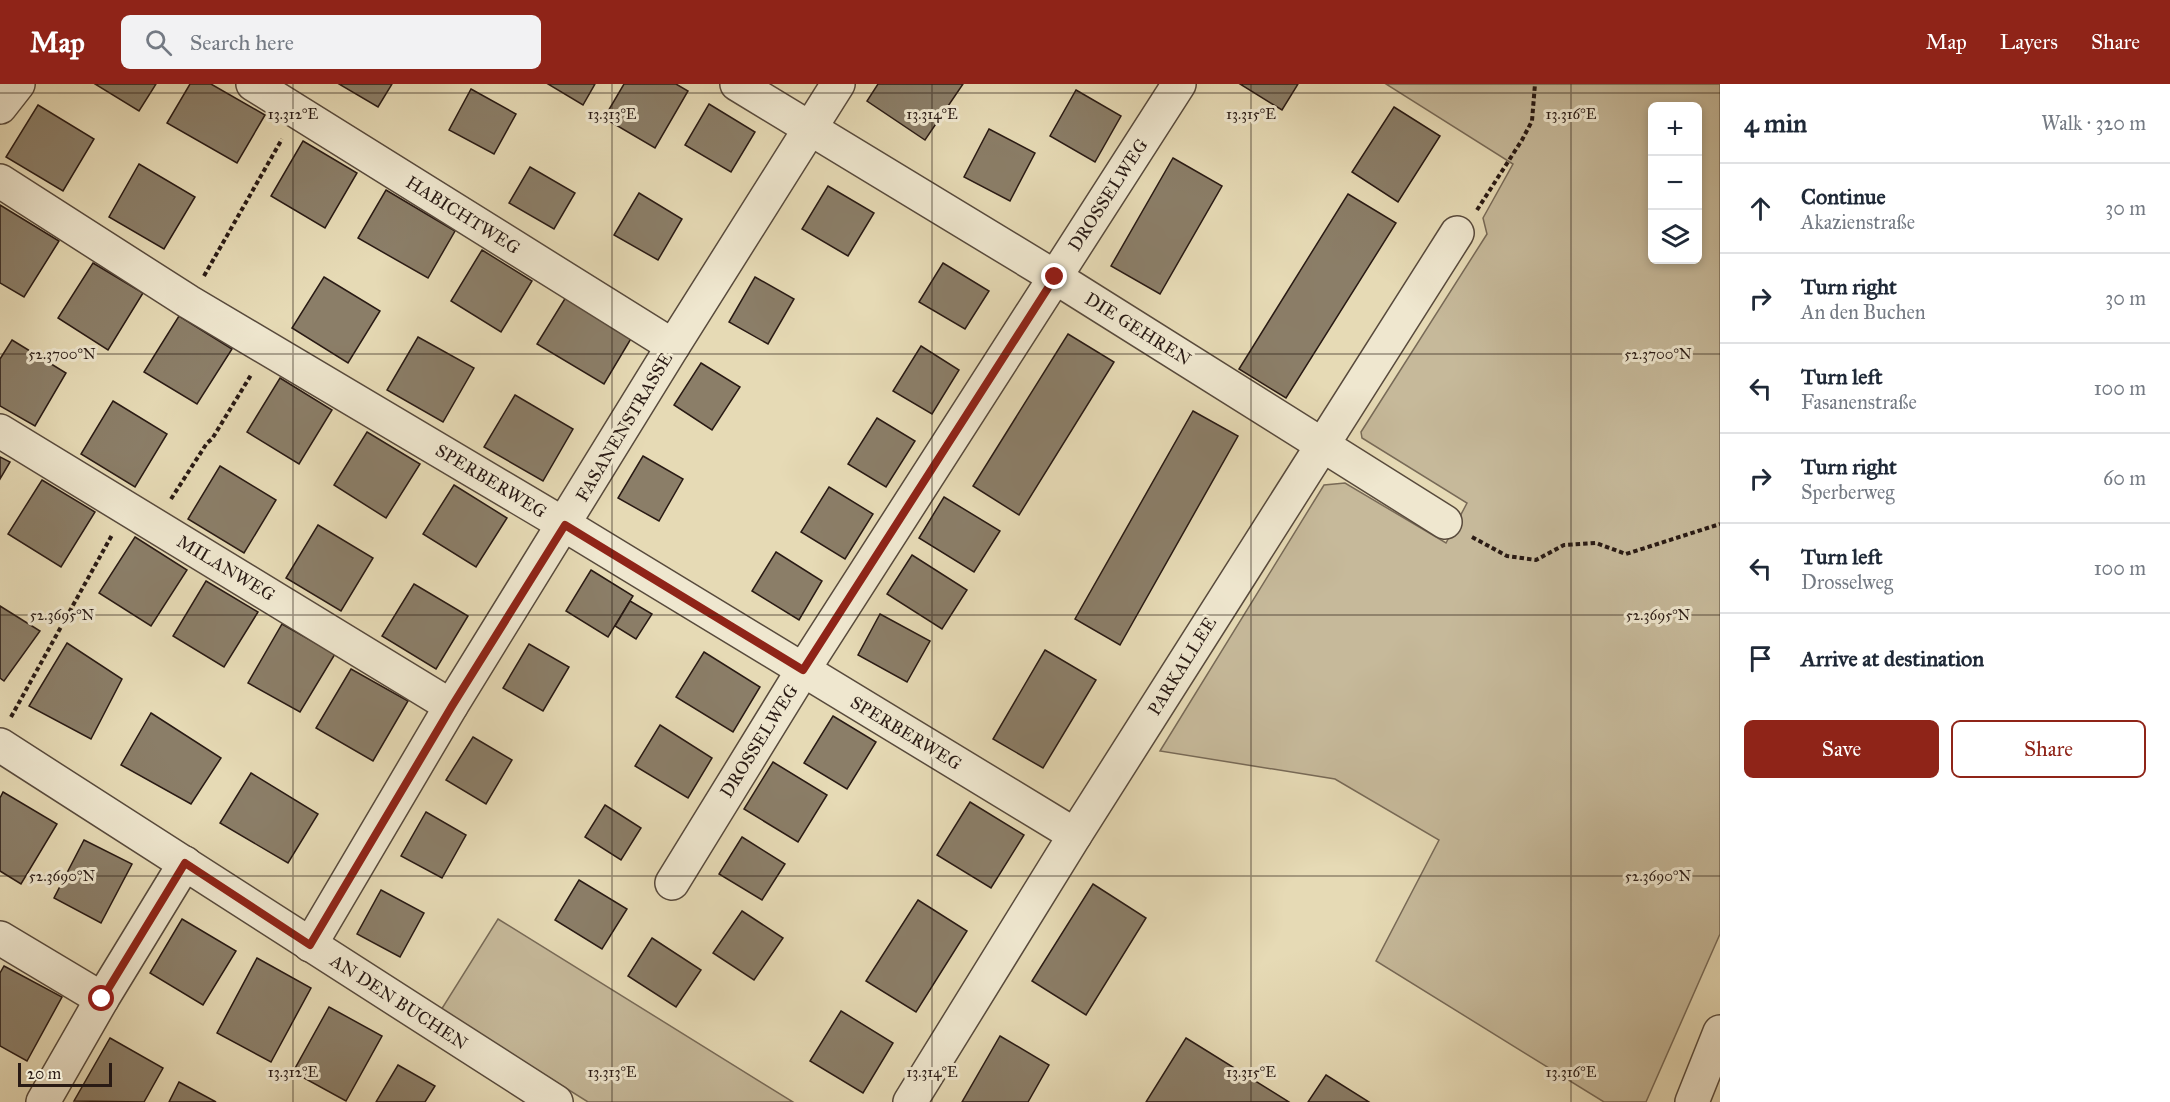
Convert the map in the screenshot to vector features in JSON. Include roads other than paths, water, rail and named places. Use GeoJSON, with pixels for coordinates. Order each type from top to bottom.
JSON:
{"type":"FeatureCollection","features":[{"type":"Feature","properties":{"kind":"street"},"geometry":{"type":"LineString","coordinates":[[0,107],[18,84]]}},
{"type":"Feature","properties":{"kind":"street","name":"HABICHTWEG"},"geometry":{"type":"LineString","coordinates":[[253,84],[673,345]]}},
{"type":"Feature","properties":{"kind":"street","name":"DIE GEHREN"},"geometry":{"type":"LineString","coordinates":[[737,84],[1055,277],[1445,522]]}},
{"type":"Feature","properties":{"kind":"street","name":"FASANENSTRASSE"},"geometry":{"type":"LineString","coordinates":[[310,945],[452,706],[565,525],[673,345],[838,84]]}},
{"type":"Feature","properties":{"kind":"street","name":"DROSSELWEG"},"geometry":{"type":"LineString","coordinates":[[672,883],[803,670],[1179,84]]}},
{"type":"Feature","properties":{"kind":"street","name":"SPERBERWEG"},"geometry":{"type":"LineString","coordinates":[[0,181],[189,302],[565,525],[1075,835]]}},
{"type":"Feature","properties":{"kind":"street","name":"PARKALLEE"},"geometry":{"type":"LineString","coordinates":[[910,1102],[1075,835],[1457,233]]}},
{"type":"Feature","properties":{"kind":"street","name":"MILANWEG"},"geometry":{"type":"LineString","coordinates":[[0,431],[452,706]]}},
{"type":"Feature","properties":{"kind":"street","name":"AN DEN BUCHEN"},"geometry":{"type":"LineString","coordinates":[[3,736],[185,863],[556,1102]]}},
{"type":"Feature","properties":{"kind":"street"},"geometry":{"type":"LineString","coordinates":[[43,1102],[102,999],[185,863]]}},
{"type":"Feature","properties":{"kind":"street"},"geometry":{"type":"LineString","coordinates":[[0,938],[102,999]]}},
{"type":"Feature","properties":{"kind":"street"},"geometry":{"type":"LineString","coordinates":[[1692,1102],[1720,1032]]}}]}
